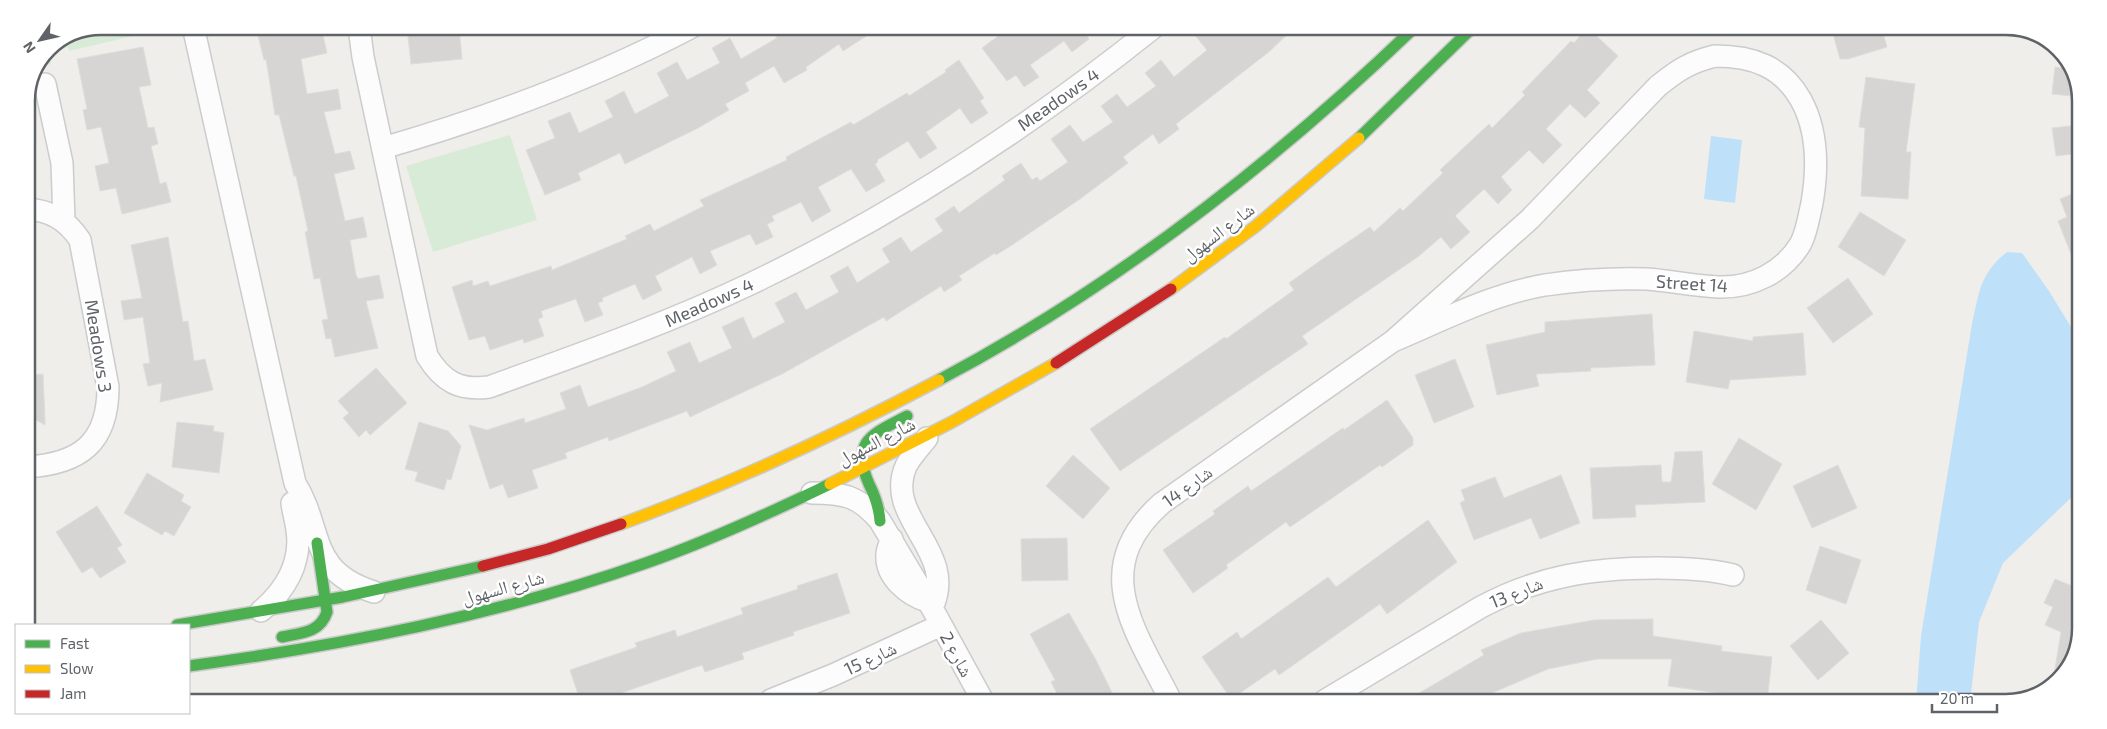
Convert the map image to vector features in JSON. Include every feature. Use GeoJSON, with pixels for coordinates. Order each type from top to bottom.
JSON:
{"type":"FeatureCollection","features":[{"type":"Feature","properties":{"kind":"main road","name":"شارع السهول"},"geometry":{"type":"LineString","coordinates":[[183,624],[325,602],[374,592],[453,574],[588,536],[706,492],[879,411],[1039,324],[1182,227],[1250,174],[1316,118],[1406,35]]}},
{"type":"Feature","properties":{"kind":"main road","name":"شارع السهول"},"geometry":{"type":"LineString","coordinates":[[190,666],[310,649],[475,614],[533,598],[591,581],[672,553],[760,518],[812,494],[932,433],[1046,369],[1113,328],[1178,284],[1301,190],[1417,85],[1465,35]]}},
{"type":"Feature","properties":{"kind":"main road"},"geometry":{"type":"LineString","coordinates":[[964,380],[1039,324]]}},
{"type":"Feature","properties":{"kind":"main road"},"geometry":{"type":"LineString","coordinates":[[886,530],[877,502],[861,468],[860,459],[867,441],[917,410]]}},
{"type":"Feature","properties":{"kind":"main road"},"geometry":{"type":"LineString","coordinates":[[273,638],[313,631],[320,627],[325,620],[327,612],[317,543]]}},
{"type":"Feature","properties":{"kind":"main road"},"geometry":{"type":"LineString","coordinates":[[190,660],[228,648]]}},
{"type":"Feature","properties":{"kind":"street"},"geometry":{"type":"LineString","coordinates":[[195,35],[295,483],[302,497],[323,557],[333,569],[359,587],[374,592]]}},
{"type":"Feature","properties":{"kind":"street","name":"Meadows 4"},"geometry":{"type":"LineString","coordinates":[[360,35],[427,356],[435,369],[446,379],[460,386],[474,389],[489,387],[630,336],[755,282],[860,228],[915,196],[1069,94],[1145,35]]}},
{"type":"Feature","properties":{"kind":"street"},"geometry":{"type":"LineString","coordinates":[[383,148],[462,125],[534,99],[604,70],[662,35]]}},
{"type":"Feature","properties":{"kind":"street","name":"Street 14"},"geometry":{"type":"LineString","coordinates":[[1716,56],[1737,56],[1758,62],[1771,69],[1794,87],[1809,115],[1814,140],[1814,191],[1802,241],[1780,267],[1766,277],[1734,287],[1619,279],[1544,285],[1498,297],[1393,341],[1530,219],[1658,86],[1675,72],[1694,61],[1716,56]]}},
{"type":"Feature","properties":{"kind":"street"},"geometry":{"type":"LineString","coordinates":[[46,84],[62,163],[64,221]]}},
{"type":"Feature","properties":{"kind":"street","name":"Meadows 3"},"geometry":{"type":"LineString","coordinates":[[35,210],[42,210],[64,221],[80,240],[108,387],[108,406],[103,425],[93,441],[79,454],[62,463],[35,466]]}},
{"type":"Feature","properties":{"kind":"street","name":"شارع 14"},"geometry":{"type":"LineString","coordinates":[[1168,694],[1129,617],[1124,602],[1123,570],[1132,540],[1140,526],[1162,503],[1393,341]]}},
{"type":"Feature","properties":{"kind":"street"},"geometry":{"type":"LineString","coordinates":[[812,494],[832,493],[852,498],[870,509],[886,530],[888,566],[898,583],[907,592],[934,611],[938,590],[937,571],[928,548],[910,516],[902,494],[903,475],[911,458],[932,433]]}},
{"type":"Feature","properties":{"kind":"street"},"geometry":{"type":"LineString","coordinates":[[260,611],[274,600],[293,568],[297,549],[297,531],[292,507],[295,483]]}},
{"type":"Feature","properties":{"kind":"street"},"geometry":{"type":"LineString","coordinates":[[886,530],[910,516]]}},
{"type":"Feature","properties":{"kind":"street","name":"شارع 13"},"geometry":{"type":"LineString","coordinates":[[1336,694],[1504,594],[1555,577],[1607,569],[1690,568],[1733,575]]}},
{"type":"Feature","properties":{"kind":"street","name":"شارع 15"},"geometry":{"type":"LineString","coordinates":[[797,694],[934,611]]}},
{"type":"Feature","properties":{"kind":"street","name":"شارع 2"},"geometry":{"type":"LineString","coordinates":[[934,611],[979,694]]}},
{"type":"Feature","properties":{"kind":"green space"},"geometry":{"type":"Polygon","coordinates":[[[137,35],[69,51],[68,47],[65,48],[65,46],[88,36],[137,35]]]}},
{"type":"Feature","properties":{"kind":"green space"},"geometry":{"type":"Polygon","coordinates":[[[510,135],[537,220],[433,252],[406,166],[510,135]]]}},
{"type":"Feature","properties":{"kind":"water"},"geometry":{"type":"Polygon","coordinates":[[[1711,136],[1742,140],[1735,203],[1704,199],[1711,136]]]}},
{"type":"Feature","properties":{"kind":"water"},"geometry":{"type":"Polygon","coordinates":[[[2007,252],[2022,253],[2072,328],[2072,497],[2003,563],[1979,622],[1971,694],[1917,694],[1921,636],[1972,324],[1982,284],[1998,260],[2007,252]]]}},
{"type":"Feature","properties":{"kind":"building"},"geometry":{"type":"Polygon","coordinates":[[[258,35],[323,35],[327,53],[301,59],[307,94],[338,89],[341,109],[324,112],[335,154],[350,151],[355,169],[334,174],[345,221],[363,217],[367,237],[350,240],[356,275],[358,279],[379,275],[384,298],[366,301],[378,348],[335,357],[331,338],[326,339],[322,320],[328,319],[320,278],[314,279],[305,232],[308,231],[296,176],[294,176],[279,115],[275,115],[266,59],[264,60],[258,35]]]}},
{"type":"Feature","properties":{"kind":"building"},"geometry":{"type":"Polygon","coordinates":[[[408,35],[460,35],[462,59],[411,64],[408,35]]]}},
{"type":"Feature","properties":{"kind":"building"},"geometry":{"type":"Polygon","coordinates":[[[775,35],[868,35],[843,51],[839,44],[806,67],[807,70],[784,83],[774,66],[745,83],[749,91],[725,104],[729,110],[698,128],[625,164],[620,153],[578,173],[581,180],[545,195],[526,150],[555,138],[548,121],[570,112],[579,133],[613,117],[605,101],[624,91],[635,114],[669,96],[657,73],[677,62],[687,80],[720,63],[712,48],[730,38],[741,59],[777,38],[775,35]]]}},
{"type":"Feature","properties":{"kind":"building"},"geometry":{"type":"Polygon","coordinates":[[[1000,35],[1086,35],[1089,39],[1072,52],[1064,41],[1030,65],[1039,77],[1024,87],[1016,75],[1007,81],[982,48],[1000,35]]]}},
{"type":"Feature","properties":{"kind":"building"},"geometry":{"type":"Polygon","coordinates":[[[1195,35],[1287,35],[1270,51],[1176,124],[1179,129],[1159,144],[1153,134],[1123,157],[1128,163],[1080,199],[1012,245],[996,255],[995,253],[959,276],[962,280],[944,292],[941,286],[886,321],[884,317],[782,374],[690,417],[687,411],[609,441],[608,437],[565,453],[567,458],[532,470],[538,488],[508,498],[503,484],[490,489],[469,425],[487,430],[524,418],[525,423],[566,409],[560,393],[580,385],[588,407],[642,387],[676,371],[667,352],[690,342],[699,363],[732,348],[722,327],[743,317],[753,339],[785,322],[775,303],[796,292],[806,310],[839,292],[830,276],[848,266],[857,283],[890,262],[882,249],[901,237],[911,252],[943,231],[935,219],[954,206],[959,213],[1005,180],[1002,176],[1021,163],[1032,180],[1037,177],[1040,181],[1068,162],[1051,139],[1070,125],[1083,142],[1113,122],[1101,106],[1117,94],[1127,107],[1156,86],[1145,73],[1161,60],[1174,77],[1207,50],[1195,35]]]}},
{"type":"Feature","properties":{"kind":"building"},"geometry":{"type":"Polygon","coordinates":[[[1581,35],[1595,35],[1618,56],[1587,90],[1600,103],[1585,118],[1570,104],[1546,129],[1562,145],[1543,164],[1529,150],[1501,177],[1512,190],[1498,204],[1484,189],[1455,216],[1470,232],[1451,249],[1441,237],[1419,256],[1302,336],[1308,344],[1120,471],[1090,429],[1225,337],[1226,339],[1294,290],[1289,283],[1324,258],[1370,227],[1374,232],[1400,208],[1403,211],[1443,173],[1440,170],[1489,124],[1492,128],[1525,95],[1522,92],[1571,41],[1574,43],[1581,35]]]}},
{"type":"Feature","properties":{"kind":"building"},"geometry":{"type":"Polygon","coordinates":[[[1833,35],[1883,35],[1887,47],[1848,59],[1840,59],[1833,35]]]}},
{"type":"Feature","properties":{"kind":"building"},"geometry":{"type":"Polygon","coordinates":[[[143,47],[151,85],[139,87],[148,128],[154,127],[158,144],[151,146],[160,184],[166,182],[171,202],[122,214],[116,188],[100,191],[95,166],[109,163],[101,127],[87,130],[83,110],[87,109],[77,59],[143,47]]]}},
{"type":"Feature","properties":{"kind":"building"},"geometry":{"type":"Polygon","coordinates":[[[959,60],[984,98],[980,101],[988,113],[971,124],[960,108],[926,132],[937,148],[920,159],[908,141],[877,160],[878,162],[875,164],[885,181],[866,192],[851,169],[818,187],[831,211],[812,222],[801,202],[772,216],[774,221],[767,224],[773,237],[756,245],[750,234],[710,251],[717,265],[700,274],[692,257],[655,276],[662,290],[643,300],[635,284],[602,298],[603,301],[598,303],[603,315],[585,322],[576,299],[541,311],[543,317],[538,319],[544,336],[524,343],[523,339],[490,350],[485,336],[469,340],[452,287],[472,280],[473,286],[488,281],[490,286],[551,266],[552,270],[627,239],[625,236],[650,224],[654,231],[704,206],[700,200],[787,160],[786,157],[851,122],[853,125],[907,93],[909,96],[946,72],[945,70],[959,60]]]}},
{"type":"Feature","properties":{"kind":"building"},"geometry":{"type":"Polygon","coordinates":[[[2055,67],[2062,68],[2069,80],[2072,96],[2052,94],[2055,67]]]}},
{"type":"Feature","properties":{"kind":"building"},"geometry":{"type":"Polygon","coordinates":[[[1866,77],[1915,84],[1906,152],[1911,152],[1908,199],[1861,196],[1865,128],[1859,127],[1866,77]]]}},
{"type":"Feature","properties":{"kind":"building"},"geometry":{"type":"Polygon","coordinates":[[[2072,126],[2072,154],[2056,156],[2052,128],[2072,126]]]}},
{"type":"Feature","properties":{"kind":"building"},"geometry":{"type":"Polygon","coordinates":[[[2072,194],[2072,256],[2058,221],[2067,217],[2060,199],[2072,194]]]}},
{"type":"Feature","properties":{"kind":"building"},"geometry":{"type":"Polygon","coordinates":[[[1860,212],[1906,240],[1884,276],[1838,247],[1860,212]]]}},
{"type":"Feature","properties":{"kind":"building"},"geometry":{"type":"Polygon","coordinates":[[[168,237],[183,322],[188,321],[194,361],[205,359],[213,390],[160,402],[162,383],[148,386],[143,364],[150,363],[143,317],[124,320],[121,301],[142,298],[131,245],[168,237]]]}},
{"type":"Feature","properties":{"kind":"building"},"geometry":{"type":"Polygon","coordinates":[[[1848,278],[1873,314],[1833,343],[1807,308],[1848,278]]]}},
{"type":"Feature","properties":{"kind":"building"},"geometry":{"type":"Polygon","coordinates":[[[1652,314],[1655,365],[1590,368],[1591,371],[1536,374],[1539,386],[1497,395],[1486,345],[1545,332],[1545,322],[1652,314]]]}},
{"type":"Feature","properties":{"kind":"building"},"geometry":{"type":"Polygon","coordinates":[[[1694,331],[1753,341],[1753,337],[1803,333],[1806,375],[1730,380],[1728,389],[1686,382],[1694,331]]]}},
{"type":"Feature","properties":{"kind":"building"},"geometry":{"type":"Polygon","coordinates":[[[1455,359],[1474,407],[1434,423],[1415,375],[1455,359]]]}},
{"type":"Feature","properties":{"kind":"building"},"geometry":{"type":"Polygon","coordinates":[[[376,368],[407,403],[370,435],[366,430],[359,437],[343,418],[349,413],[338,401],[376,368]]]}},
{"type":"Feature","properties":{"kind":"building"},"geometry":{"type":"Polygon","coordinates":[[[35,374],[43,374],[45,425],[35,421],[35,374]]]}},
{"type":"Feature","properties":{"kind":"building"},"geometry":{"type":"Polygon","coordinates":[[[1387,400],[1413,438],[1413,445],[1382,467],[1380,465],[1290,527],[1286,522],[1226,565],[1228,568],[1193,593],[1163,550],[1215,514],[1213,511],[1248,486],[1251,491],[1387,400]]]}},
{"type":"Feature","properties":{"kind":"building"},"geometry":{"type":"Polygon","coordinates":[[[177,422],[214,426],[213,431],[224,433],[219,473],[172,467],[177,422]]]}},
{"type":"Feature","properties":{"kind":"building"},"geometry":{"type":"Polygon","coordinates":[[[419,422],[448,431],[461,446],[451,480],[447,479],[444,490],[415,481],[418,472],[405,469],[419,422]]]}},
{"type":"Feature","properties":{"kind":"building"},"geometry":{"type":"Polygon","coordinates":[[[1739,438],[1782,464],[1756,510],[1712,484],[1739,438]]]}},
{"type":"Feature","properties":{"kind":"building"},"geometry":{"type":"Polygon","coordinates":[[[1702,451],[1705,502],[1635,505],[1636,517],[1593,519],[1590,468],[1661,465],[1662,482],[1671,482],[1675,452],[1702,451]]]}},
{"type":"Feature","properties":{"kind":"building"},"geometry":{"type":"Polygon","coordinates":[[[1073,455],[1110,488],[1083,519],[1046,486],[1073,455]]]}},
{"type":"Feature","properties":{"kind":"building"},"geometry":{"type":"Polygon","coordinates":[[[1838,465],[1857,508],[1812,528],[1793,486],[1838,465]]]}},
{"type":"Feature","properties":{"kind":"building"},"geometry":{"type":"Polygon","coordinates":[[[147,473],[184,495],[181,501],[191,507],[174,536],[165,531],[162,535],[124,513],[147,473]]]}},
{"type":"Feature","properties":{"kind":"building"},"geometry":{"type":"Polygon","coordinates":[[[1561,475],[1580,523],[1540,539],[1531,518],[1474,540],[1460,503],[1465,500],[1461,490],[1495,477],[1504,498],[1561,475]]]}},
{"type":"Feature","properties":{"kind":"building"},"geometry":{"type":"Polygon","coordinates":[[[97,506],[122,545],[117,548],[126,562],[100,578],[92,567],[82,573],[56,532],[97,506]]]}},
{"type":"Feature","properties":{"kind":"building"},"geometry":{"type":"Polygon","coordinates":[[[1428,520],[1457,562],[1387,614],[1380,604],[1279,675],[1275,669],[1238,694],[1228,694],[1202,657],[1237,632],[1241,639],[1328,577],[1336,587],[1428,520]]]}},
{"type":"Feature","properties":{"kind":"building"},"geometry":{"type":"Polygon","coordinates":[[[1067,538],[1068,580],[1022,581],[1021,539],[1067,538]]]}},
{"type":"Feature","properties":{"kind":"building"},"geometry":{"type":"Polygon","coordinates":[[[1820,546],[1861,560],[1846,604],[1806,590],[1820,546]]]}},
{"type":"Feature","properties":{"kind":"building"},"geometry":{"type":"Polygon","coordinates":[[[837,573],[850,613],[793,632],[794,635],[742,653],[744,659],[705,672],[702,665],[621,694],[578,694],[570,670],[637,647],[635,643],[675,630],[677,637],[743,614],[741,608],[798,589],[797,586],[837,573]]]}},
{"type":"Feature","properties":{"kind":"building"},"geometry":{"type":"Polygon","coordinates":[[[2055,579],[2072,586],[2071,641],[2061,665],[2054,673],[2061,632],[2045,625],[2053,607],[2044,603],[2055,579]]]}},
{"type":"Feature","properties":{"kind":"building"},"geometry":{"type":"Polygon","coordinates":[[[1069,613],[1096,660],[1113,694],[1057,694],[1051,682],[1055,680],[1030,634],[1069,613]]]}},
{"type":"Feature","properties":{"kind":"building"},"geometry":{"type":"Polygon","coordinates":[[[1653,619],[1653,636],[1722,646],[1721,651],[1772,657],[1768,694],[1725,694],[1668,686],[1672,659],[1597,659],[1548,669],[1490,694],[1418,694],[1484,655],[1481,650],[1521,633],[1594,620],[1653,619]]]}},
{"type":"Feature","properties":{"kind":"building"},"geometry":{"type":"Polygon","coordinates":[[[1821,620],[1849,653],[1818,680],[1790,646],[1821,620]]]}},
{"type":"Feature","properties":{"kind":"traffic: fast"},"geometry":{"type":"LineString","coordinates":[[939,380],[1004,344],[1067,305],[1129,264],[1188,221],[1247,176],[1303,129],[1407,35]]}},
{"type":"Feature","properties":{"kind":"traffic: fast"},"geometry":{"type":"LineString","coordinates":[[1359,138],[1465,35]]}},
{"type":"Feature","properties":{"kind":"traffic: fast"},"geometry":{"type":"LineString","coordinates":[[880,521],[879,511],[864,469],[862,458],[864,448],[875,434],[907,416]]}},
{"type":"Feature","properties":{"kind":"traffic: fast"},"geometry":{"type":"LineString","coordinates":[[190,666],[363,638],[477,613],[534,598],[670,554],[739,526],[830,484]]}},
{"type":"Feature","properties":{"kind":"traffic: fast"},"geometry":{"type":"LineString","coordinates":[[282,637],[303,633],[315,628],[324,619],[327,612],[317,543]]}},
{"type":"Feature","properties":{"kind":"traffic: fast"},"geometry":{"type":"LineString","coordinates":[[183,624],[343,597],[483,566]]}},
{"type":"Feature","properties":{"kind":"traffic: slow"},"geometry":{"type":"LineString","coordinates":[[1171,289],[1256,226],[1359,138]]}},
{"type":"Feature","properties":{"kind":"traffic: slow"},"geometry":{"type":"LineString","coordinates":[[830,484],[952,422],[1056,363]]}},
{"type":"Feature","properties":{"kind":"traffic: slow"},"geometry":{"type":"LineString","coordinates":[[621,524],[662,509],[782,458],[939,380]]}},
{"type":"Feature","properties":{"kind":"traffic: jam"},"geometry":{"type":"LineString","coordinates":[[1056,363],[1171,289]]}},
{"type":"Feature","properties":{"kind":"traffic: jam"},"geometry":{"type":"LineString","coordinates":[[483,566],[548,549],[621,524]]}}]}
